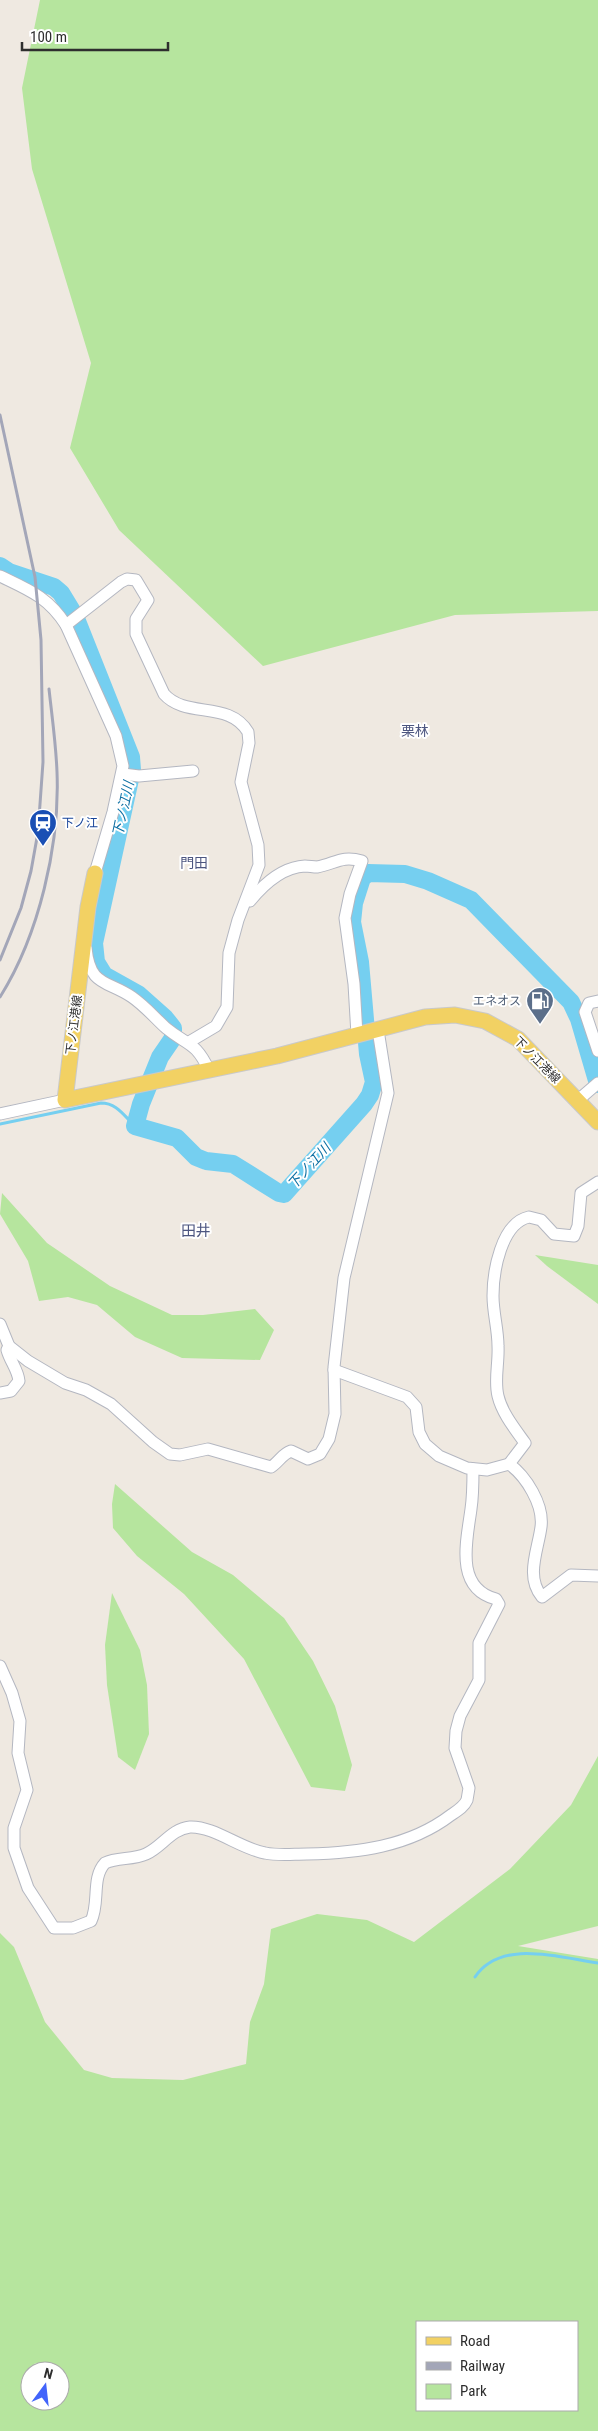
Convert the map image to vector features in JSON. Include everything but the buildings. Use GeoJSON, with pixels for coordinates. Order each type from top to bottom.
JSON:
{"type":"FeatureCollection","features":[{"type":"Feature","properties":{"kind":"main road","name":"下ノ江港線"},"geometry":{"type":"LineString","coordinates":[[65,1100],[85,936],[95,873]]}},
{"type":"Feature","properties":{"kind":"main road","name":"下ノ江港線"},"geometry":{"type":"LineString","coordinates":[[358,1035],[414,1019],[443,1015],[460,1015],[486,1021],[518,1039],[582,1096],[598,1122]]}},
{"type":"Feature","properties":{"kind":"main road"},"geometry":{"type":"LineString","coordinates":[[65,1100],[209,1070],[358,1035]]}},
{"type":"Feature","properties":{"kind":"street"},"geometry":{"type":"LineString","coordinates":[[0,576],[41,596],[72,620],[116,736],[122,762],[128,775],[95,873]]}},
{"type":"Feature","properties":{"kind":"street"},"geometry":{"type":"LineString","coordinates":[[72,620],[121,582],[127,579],[136,580],[148,600],[136,619],[136,634],[164,694],[171,701],[190,708],[227,713],[248,732],[249,743],[241,782],[258,845],[259,858],[255,878],[242,909],[229,953],[227,1007],[216,1026],[189,1042]]}},
{"type":"Feature","properties":{"kind":"street"},"geometry":{"type":"LineString","coordinates":[[128,775],[193,771]]}},
{"type":"Feature","properties":{"kind":"street"},"geometry":{"type":"LineString","coordinates":[[242,909],[264,885],[287,871],[303,866],[317,867],[342,859],[351,858],[362,861],[350,894],[345,918],[354,984],[358,1035]]}},
{"type":"Feature","properties":{"kind":"street"},"geometry":{"type":"LineString","coordinates":[[85,936],[87,958],[98,978],[107,986],[134,998],[172,1032],[189,1042],[200,1054],[209,1070]]}},
{"type":"Feature","properties":{"kind":"street"},"geometry":{"type":"LineString","coordinates":[[598,1001],[589,1003],[585,1012],[598,1051]]}},
{"type":"Feature","properties":{"kind":"street"},"geometry":{"type":"LineString","coordinates":[[0,1324],[9,1346],[45,1372],[65,1383],[86,1390],[111,1404],[153,1442],[170,1454],[180,1455],[208,1449],[271,1467],[279,1462],[284,1453],[291,1451],[308,1459],[320,1454],[329,1439],[335,1414],[334,1370],[344,1278],[388,1093],[378,1030]]}},
{"type":"Feature","properties":{"kind":"street"},"geometry":{"type":"LineString","coordinates":[[582,1096],[598,1082]]}},
{"type":"Feature","properties":{"kind":"street"},"geometry":{"type":"LineString","coordinates":[[0,1114],[65,1100]]}},
{"type":"Feature","properties":{"kind":"street"},"geometry":{"type":"LineString","coordinates":[[334,1370],[407,1397],[416,1408],[419,1432],[425,1444],[439,1456],[473,1470],[487,1470],[510,1464],[524,1443],[506,1416],[498,1396],[498,1343],[493,1297],[495,1276],[504,1241],[515,1224],[529,1217],[541,1220],[554,1234],[574,1236],[578,1226],[581,1193],[598,1182]]}},
{"type":"Feature","properties":{"kind":"street"},"geometry":{"type":"LineString","coordinates":[[0,1393],[11,1391],[19,1381],[18,1373],[9,1356],[7,1348],[9,1346]]}},
{"type":"Feature","properties":{"kind":"street"},"geometry":{"type":"LineString","coordinates":[[510,1464],[519,1471],[540,1511],[542,1526],[534,1562],[537,1591],[542,1598],[571,1575],[598,1576]]}},
{"type":"Feature","properties":{"kind":"street"},"geometry":{"type":"LineString","coordinates":[[0,1666],[12,1692],[20,1720],[18,1753],[27,1790],[14,1828],[14,1848],[28,1888],[54,1928],[74,1928],[91,1921],[97,1897],[98,1875],[105,1863],[145,1855],[178,1830],[191,1827],[201,1829],[246,1848],[265,1853],[286,1855],[329,1853],[383,1847],[420,1833],[443,1821],[467,1800],[469,1788],[455,1748],[456,1731],[460,1716],[479,1680],[479,1643],[499,1604],[496,1599],[487,1597],[474,1584],[465,1558],[473,1470]]}},
{"type":"Feature","properties":{"kind":"green space"},"geometry":{"type":"Polygon","coordinates":[[[40,0],[598,0],[598,611],[455,615],[263,666],[119,530],[70,448],[91,363],[32,169],[22,88],[40,0]]]}},
{"type":"Feature","properties":{"kind":"green space"},"geometry":{"type":"Polygon","coordinates":[[[2,1193],[47,1243],[110,1286],[172,1315],[203,1315],[255,1309],[274,1330],[260,1360],[182,1358],[135,1337],[97,1305],[68,1297],[39,1301],[28,1261],[0,1214],[2,1193]]]}},
{"type":"Feature","properties":{"kind":"green space"},"geometry":{"type":"Polygon","coordinates":[[[535,1255],[598,1265],[598,1304],[547,1266],[535,1255]]]}},
{"type":"Feature","properties":{"kind":"green space"},"geometry":{"type":"Polygon","coordinates":[[[115,1484],[192,1552],[233,1575],[284,1618],[313,1661],[335,1706],[352,1765],[345,1791],[311,1787],[244,1659],[184,1594],[137,1556],[113,1528],[112,1504],[115,1484]]]}},
{"type":"Feature","properties":{"kind":"green space"},"geometry":{"type":"Polygon","coordinates":[[[112,1593],[140,1650],[147,1685],[149,1734],[135,1770],[118,1757],[107,1685],[105,1645],[112,1593]]]}},
{"type":"Feature","properties":{"kind":"green space"},"geometry":{"type":"Polygon","coordinates":[[[598,1756],[598,1926],[518,1946],[598,1959],[598,2431],[0,2431],[0,1933],[14,1947],[45,2022],[84,2070],[112,2078],[183,2080],[246,2064],[250,2022],[264,1984],[271,1929],[317,1914],[367,1920],[414,1942],[510,1869],[571,1805],[598,1756]]]}},
{"type":"Feature","properties":{"kind":"waterway","name":"下ノ江川"},"geometry":{"type":"LineString","coordinates":[[0,566],[9,572],[54,587],[61,593],[75,616],[131,757],[132,770],[94,943],[96,962],[104,975],[138,994],[165,1018],[173,1028],[173,1038],[160,1057],[141,1104],[135,1126],[177,1138],[196,1157],[206,1161],[233,1164],[279,1193],[284,1194],[364,1104],[370,1095],[374,1082],[368,1054],[360,962],[352,922],[354,903],[362,878],[368,873],[405,874],[428,881],[471,900],[571,1002],[579,1019],[598,1084]]}},
{"type":"Feature","properties":{"kind":"waterway"},"geometry":{"type":"LineString","coordinates":[[0,1124],[101,1103],[112,1105],[135,1126]]}},
{"type":"Feature","properties":{"kind":"waterway"},"geometry":{"type":"LineString","coordinates":[[475,1977],[486,1965],[500,1958],[516,1954],[550,1955],[598,1963]]}},
{"type":"Feature","properties":{"kind":"railway"},"geometry":{"type":"LineString","coordinates":[[0,415],[35,577],[41,640],[43,762],[38,832],[31,871],[21,908],[0,960]]}},
{"type":"Feature","properties":{"kind":"railway"},"geometry":{"type":"LineString","coordinates":[[0,997],[14,973],[26,946],[36,918],[51,859],[55,829],[57,772],[49,689]]}},
{"type":"Feature","properties":{"kind":"place","name":"下ノ江"},"geometry":{"type":"Point","coordinates":[43,847]}},
{"type":"Feature","properties":{"kind":"place","name":"エネオス"},"geometry":{"type":"Point","coordinates":[540,1025]}},
{"type":"Feature","properties":{"kind":"district","name":"栗林"},"geometry":{"type":"Point","coordinates":[415,731]}},
{"type":"Feature","properties":{"kind":"district","name":"門田"},"geometry":{"type":"Point","coordinates":[194,863]}},
{"type":"Feature","properties":{"kind":"district","name":"田井"},"geometry":{"type":"Point","coordinates":[196,1231]}}]}
